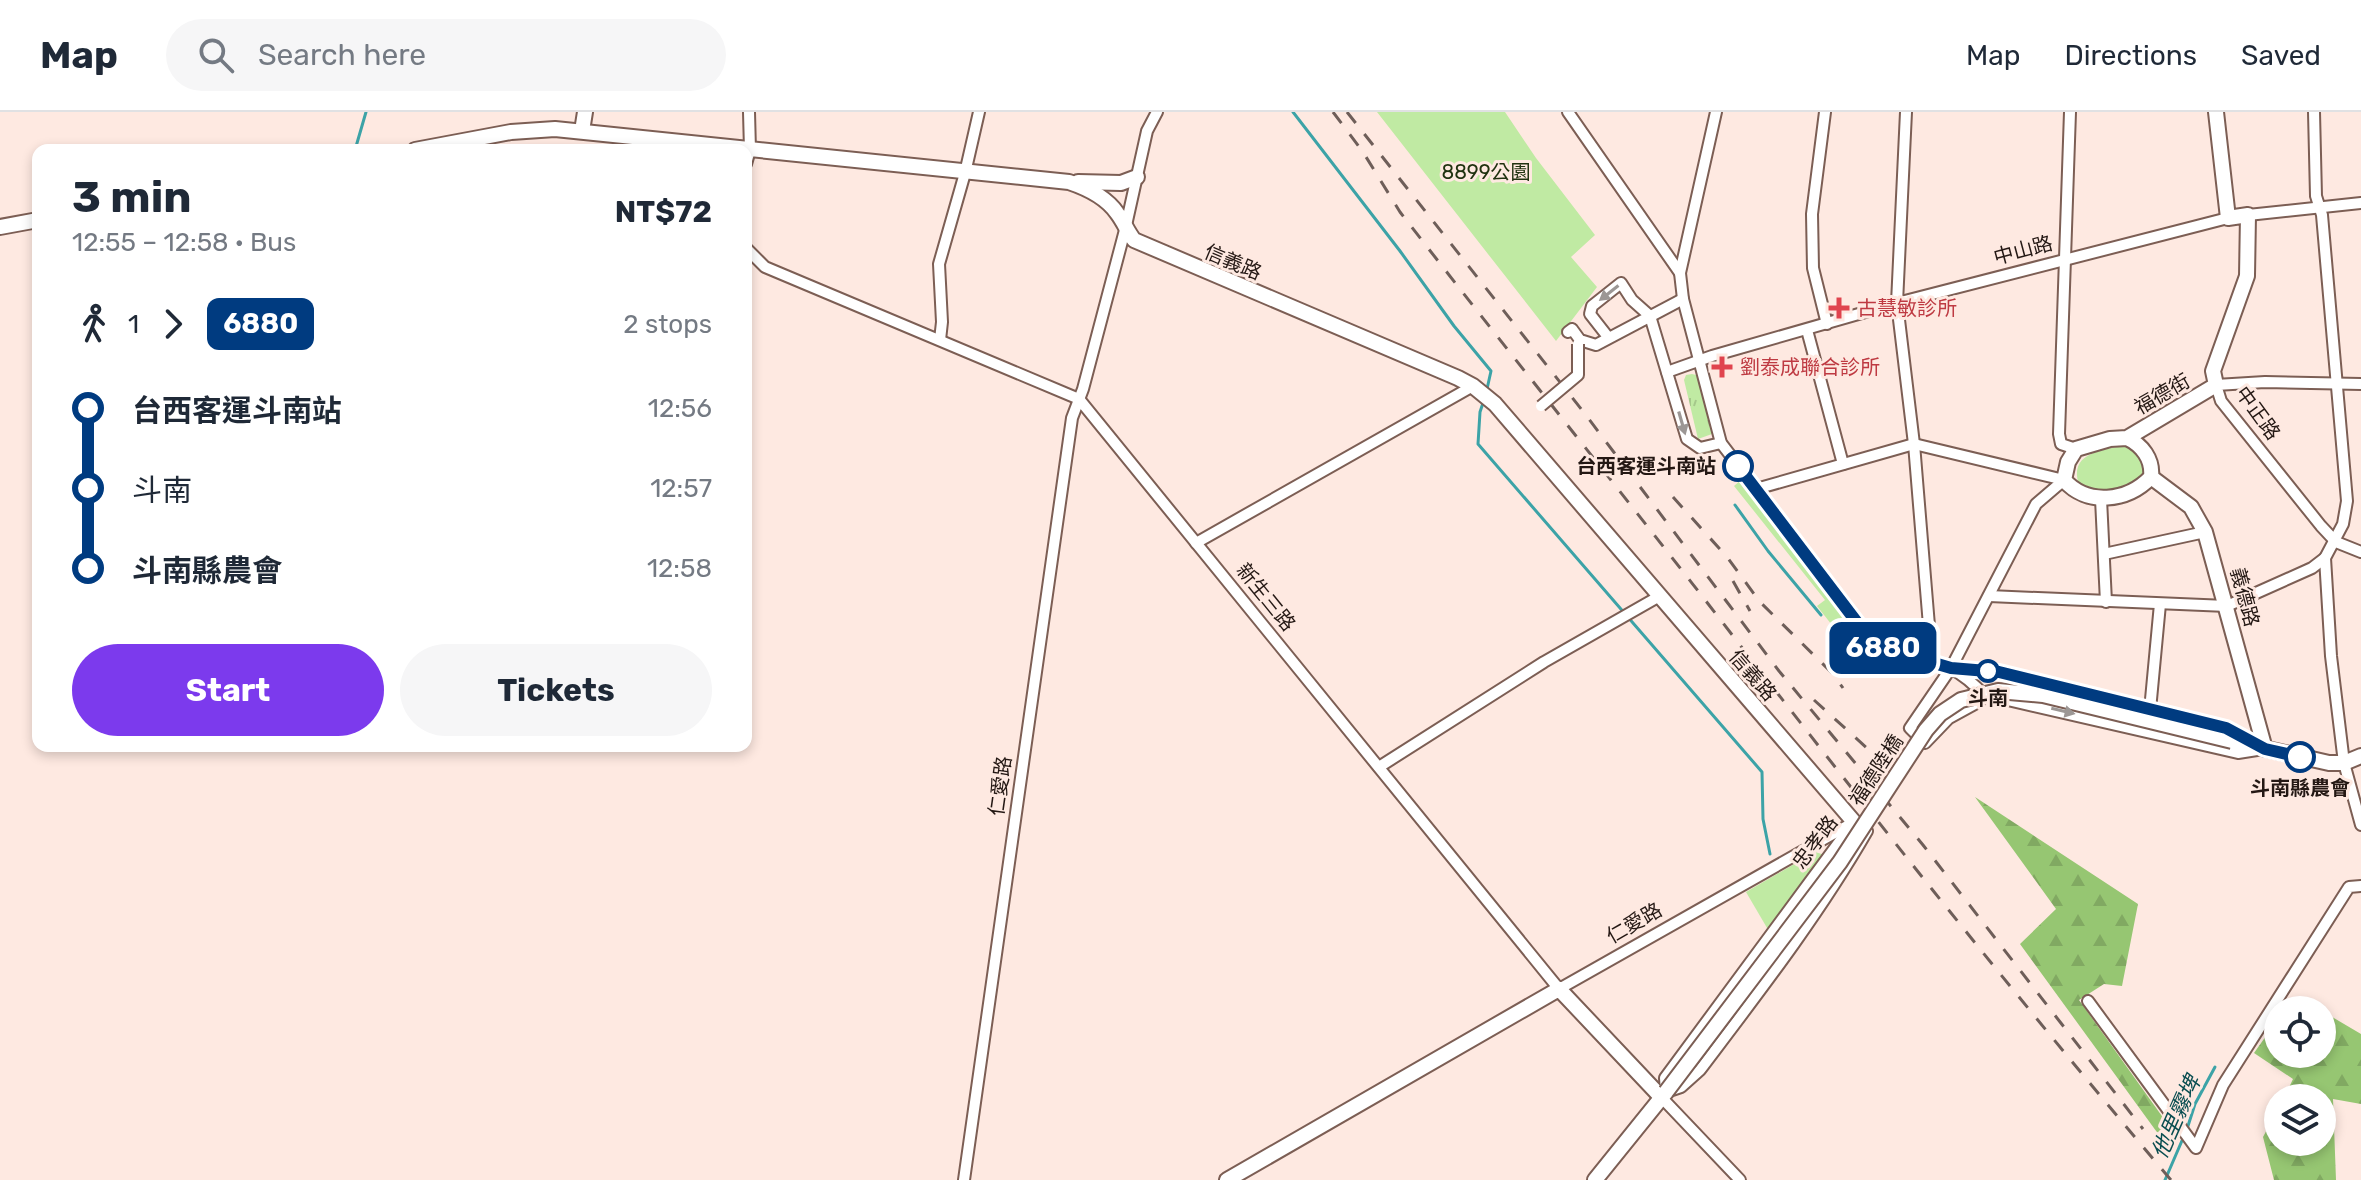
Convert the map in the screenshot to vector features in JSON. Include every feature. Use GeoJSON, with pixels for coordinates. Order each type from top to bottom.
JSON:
{"type":"FeatureCollection","features":[{"type":"Feature","properties":{"kind":"main road"},"geometry":{"type":"LineString","coordinates":[[571,112],[575,130]]}},
{"type":"Feature","properties":{"kind":"main road"},"geometry":{"type":"LineString","coordinates":[[575,130],[585,112]]}},
{"type":"Feature","properties":{"kind":"main road"},"geometry":{"type":"LineString","coordinates":[[2216,112],[2228,218]]}},
{"type":"Feature","properties":{"kind":"main road","name":"信義路"},"geometry":{"type":"LineString","coordinates":[[447,144],[511,132],[575,130],[665,144]]}},
{"type":"Feature","properties":{"kind":"main road","name":"信義路"},"geometry":{"type":"LineString","coordinates":[[752,157],[1069,182],[1096,194],[1115,209],[1125,230],[1134,240],[1473,386],[1515,426],[1658,597],[1854,822]]}},
{"type":"Feature","properties":{"kind":"main road"},"geometry":{"type":"LineString","coordinates":[[1069,182],[1121,183],[1137,177]]}},
{"type":"Feature","properties":{"kind":"main road","name":"中山路"},"geometry":{"type":"LineString","coordinates":[[2228,218],[2248,215]]}},
{"type":"Feature","properties":{"kind":"main road","name":"中正路"},"geometry":{"type":"LineString","coordinates":[[2216,385],[2213,371],[2247,276],[2248,215]]}},
{"type":"Feature","properties":{"kind":"main road"},"geometry":{"type":"LineString","coordinates":[[0,227],[32,221]]}},
{"type":"Feature","properties":{"kind":"main road","name":"福德街"},"geometry":{"type":"LineString","coordinates":[[2076,449],[2110,439],[2127,438],[2216,385]]}},
{"type":"Feature","properties":{"kind":"main road","name":"福德街"},"geometry":{"type":"LineString","coordinates":[[2127,438],[2143,449],[2150,463],[2151,477]]}},
{"type":"Feature","properties":{"kind":"main road"},"geometry":{"type":"LineString","coordinates":[[2076,449],[2068,462],[2064,480],[2074,492],[2101,499],[2126,494],[2151,477]]}},
{"type":"Feature","properties":{"kind":"main road","name":"義德路"},"geometry":{"type":"LineString","coordinates":[[2151,477],[2191,507],[2205,532],[2265,749]]}},
{"type":"Feature","properties":{"kind":"main road","name":"福德陸橋"},"geometry":{"type":"LineString","coordinates":[[1664,1095],[1840,862],[1926,730],[1940,714],[1961,700],[1998,691],[2043,695],[2265,749],[2329,763],[2344,763]]}},
{"type":"Feature","properties":{"kind":"main road"},"geometry":{"type":"LineString","coordinates":[[2344,763],[2361,756]]}},
{"type":"Feature","properties":{"kind":"main road","name":"新生三路"},"geometry":{"type":"LineString","coordinates":[[1559,989],[1664,1095]]}},
{"type":"Feature","properties":{"kind":"main road","name":"仁愛路"},"geometry":{"type":"LineString","coordinates":[[1227,1180],[1559,989]]}},
{"type":"Feature","properties":{"kind":"main road","name":"忠孝路"},"geometry":{"type":"LineString","coordinates":[[1595,1180],[1664,1095]]}},
{"type":"Feature","properties":{"kind":"street"},"geometry":{"type":"LineString","coordinates":[[748,144],[749,112]]}},
{"type":"Feature","properties":{"kind":"street"},"geometry":{"type":"LineString","coordinates":[[940,340],[939,264],[979,112]]}},
{"type":"Feature","properties":{"kind":"street"},"geometry":{"type":"LineString","coordinates":[[1141,112],[1154,117]]}},
{"type":"Feature","properties":{"kind":"street"},"geometry":{"type":"LineString","coordinates":[[1568,112],[1680,273]]}},
{"type":"Feature","properties":{"kind":"street"},"geometry":{"type":"LineString","coordinates":[[1716,112],[1680,273],[1683,299],[1721,443],[1871,639],[1883,648],[1951,668],[2004,673],[2226,728],[2265,749]]}},
{"type":"Feature","properties":{"kind":"street"},"geometry":{"type":"LineString","coordinates":[[1825,112],[1812,227],[1813,268],[1827,324]]}},
{"type":"Feature","properties":{"kind":"street"},"geometry":{"type":"LineString","coordinates":[[1906,112],[1897,303],[1914,444],[1932,662]]}},
{"type":"Feature","properties":{"kind":"street"},"geometry":{"type":"LineString","coordinates":[[2070,112],[2059,434],[2061,444],[2076,449]]}},
{"type":"Feature","properties":{"kind":"street"},"geometry":{"type":"LineString","coordinates":[[1989,596],[2227,606],[2312,568],[2325,558],[2336,542],[2347,501],[2338,383],[2320,208],[2316,196],[2314,112]]}},
{"type":"Feature","properties":{"kind":"street","name":"仁愛路"},"geometry":{"type":"LineString","coordinates":[[964,1180],[1072,418],[1154,117]]}},
{"type":"Feature","properties":{"kind":"street","name":"中山路"},"geometry":{"type":"LineString","coordinates":[[2248,215],[2361,203]]}},
{"type":"Feature","properties":{"kind":"street","name":"中山路"},"geometry":{"type":"LineString","coordinates":[[1667,372],[1897,303],[2228,218]]}},
{"type":"Feature","properties":{"kind":"street","name":"新生三路"},"geometry":{"type":"LineString","coordinates":[[752,254],[765,267],[1079,399],[1559,989]]}},
{"type":"Feature","properties":{"kind":"street"},"geometry":{"type":"LineString","coordinates":[[1608,337],[1590,314],[1592,306],[1621,283],[1632,300],[1650,316],[1687,439],[1700,448],[1721,443]]}},
{"type":"Feature","properties":{"kind":"street"},"geometry":{"type":"LineString","coordinates":[[1568,332],[1572,329],[1580,340],[1596,345],[1683,299]]}},
{"type":"Feature","properties":{"kind":"street"},"geometry":{"type":"LineString","coordinates":[[1807,330],[1843,464]]}},
{"type":"Feature","properties":{"kind":"street"},"geometry":{"type":"LineString","coordinates":[[1541,406],[1578,375],[1578,344]]}},
{"type":"Feature","properties":{"kind":"street","name":"福德街"},"geometry":{"type":"LineString","coordinates":[[2216,385],[2265,382],[2361,384]]}},
{"type":"Feature","properties":{"kind":"street","name":"中正路"},"geometry":{"type":"LineString","coordinates":[[2216,385],[2221,401],[2336,542],[2361,552]]}},
{"type":"Feature","properties":{"kind":"street"},"geometry":{"type":"LineString","coordinates":[[1196,543],[1473,386]]}},
{"type":"Feature","properties":{"kind":"street"},"geometry":{"type":"LineString","coordinates":[[1756,489],[1914,444],[2064,480]]}},
{"type":"Feature","properties":{"kind":"street"},"geometry":{"type":"LineString","coordinates":[[1992,698],[1966,707],[1949,718],[1925,743],[1910,728],[1951,668],[2036,504],[2064,480]]}},
{"type":"Feature","properties":{"kind":"street"},"geometry":{"type":"LineString","coordinates":[[2101,499],[2106,602]]}},
{"type":"Feature","properties":{"kind":"street"},"geometry":{"type":"LineString","coordinates":[[2104,554],[2205,532]]}},
{"type":"Feature","properties":{"kind":"street"},"geometry":{"type":"LineString","coordinates":[[2325,558],[2331,656],[2344,763],[2361,825]]}},
{"type":"Feature","properties":{"kind":"street"},"geometry":{"type":"LineString","coordinates":[[1379,767],[1544,662],[1658,597]]}},
{"type":"Feature","properties":{"kind":"street"},"geometry":{"type":"LineString","coordinates":[[2150,710],[2160,604]]}},
{"type":"Feature","properties":{"kind":"street"},"geometry":{"type":"LineString","coordinates":[[1951,668],[1992,698],[2238,753],[2265,749]]}},
{"type":"Feature","properties":{"kind":"street"},"geometry":{"type":"LineString","coordinates":[[1992,698],[1992,682],[2004,673]]}},
{"type":"Feature","properties":{"kind":"street","name":"仁愛路"},"geometry":{"type":"LineString","coordinates":[[1559,989],[1854,822]]}},
{"type":"Feature","properties":{"kind":"street","name":"忠孝路"},"geometry":{"type":"LineString","coordinates":[[1854,822],[1867,831],[1799,938],[1700,1070],[1681,1087],[1664,1095],[1665,1078],[1854,822]]}},
{"type":"Feature","properties":{"kind":"street"},"geometry":{"type":"LineString","coordinates":[[2088,1001],[2196,1148],[2223,1085],[2250,1039],[2349,887],[2361,886]]}},
{"type":"Feature","properties":{"kind":"street"},"geometry":{"type":"LineString","coordinates":[[1664,1095],[1740,1180]]}},
{"type":"Feature","properties":{"kind":"green space","name":"8899公園"},"geometry":{"type":"Polygon","coordinates":[[[1377,112],[1505,112],[1595,235],[1571,257],[1597,287],[1556,341],[1377,112]]]}},
{"type":"Feature","properties":{"kind":"green space"},"geometry":{"type":"Polygon","coordinates":[[[1686,375],[1700,376],[1713,429],[1712,434],[1698,439],[1684,380],[1686,375]]]}},
{"type":"Feature","properties":{"kind":"green space"},"geometry":{"type":"Polygon","coordinates":[[[2122,446],[2135,450],[2139,456],[2145,469],[2139,478],[2116,490],[2098,490],[2079,485],[2077,475],[2082,460],[2095,452],[2122,446]]]}},
{"type":"Feature","properties":{"kind":"green space"},"geometry":{"type":"Polygon","coordinates":[[[1742,479],[1869,646],[1857,657],[1817,606],[1825,600],[1734,486],[1742,479]]]}},
{"type":"Feature","properties":{"kind":"green space"},"geometry":{"type":"Polygon","coordinates":[[[1975,797],[2138,904],[2122,986],[2104,984],[2079,1000],[2169,1126],[2159,1135],[2020,944],[2056,909],[1975,797]]]}},
{"type":"Feature","properties":{"kind":"green space"},"geometry":{"type":"Polygon","coordinates":[[[1815,852],[1825,855],[1770,933],[1746,892],[1815,852]]]}},
{"type":"Feature","properties":{"kind":"green space"},"geometry":{"type":"Polygon","coordinates":[[[2336,1019],[2361,1034],[2361,1104],[2336,1100],[2336,1084],[2291,1084],[2293,1079],[2276,1068],[2336,1068],[2336,1019]]]}},
{"type":"Feature","properties":{"kind":"green space"},"geometry":{"type":"Polygon","coordinates":[[[2264,1039],[2264,1060],[2254,1053],[2264,1039]]]}},
{"type":"Feature","properties":{"kind":"green space"},"geometry":{"type":"Polygon","coordinates":[[[2268,1156],[2335,1156],[2336,1180],[2274,1180],[2268,1156]]]}},
{"type":"Feature","properties":{"kind":"waterway"},"geometry":{"type":"LineString","coordinates":[[357,144],[366,112]]}},
{"type":"Feature","properties":{"kind":"waterway"},"geometry":{"type":"LineString","coordinates":[[1293,112],[1491,371],[1487,389]]}},
{"type":"Feature","properties":{"kind":"waterway"},"geometry":{"type":"LineString","coordinates":[[1484,400],[1478,444],[1762,772],[1763,819],[1770,854]]}},
{"type":"Feature","properties":{"kind":"waterway"},"geometry":{"type":"LineString","coordinates":[[1735,505],[1821,615]]}},
{"type":"Feature","properties":{"kind":"waterway","name":"他里霧埤"},"geometry":{"type":"LineString","coordinates":[[2187,1129],[2195,1104],[2215,1067]]}},
{"type":"Feature","properties":{"kind":"waterway","name":"他里霧埤"},"geometry":{"type":"LineString","coordinates":[[2165,1180],[2184,1136]]}},
{"type":"Feature","properties":{"kind":"railway"},"geometry":{"type":"LineString","coordinates":[[1333,112],[1363,152],[1400,212],[1480,315],[1944,904],[2171,1180]]}},
{"type":"Feature","properties":{"kind":"railway"},"geometry":{"type":"LineString","coordinates":[[1347,112],[1582,410],[1779,671],[1923,845],[2143,1129]]}},
{"type":"Feature","properties":{"kind":"railway"},"geometry":{"type":"LineString","coordinates":[[1673,497],[1727,557],[1760,602],[1833,674],[1843,688]]}},
{"type":"Feature","properties":{"kind":"railway"},"geometry":{"type":"LineString","coordinates":[[1733,581],[1750,611]]}},
{"type":"Feature","properties":{"kind":"railway"},"geometry":{"type":"LineString","coordinates":[[1814,700],[1868,749],[1886,761]]}},
{"type":"Feature","properties":{"kind":"bus line","name":"6880"},"geometry":{"type":"LineString","coordinates":[[1738,466],[1862,629],[1883,648],[1951,668],[1999,672],[2226,728],[2265,749],[2300,757]]}},
{"type":"Feature","properties":{"kind":"place","name":"古慧敏診所"},"geometry":{"type":"Point","coordinates":[1839,308]}},
{"type":"Feature","properties":{"kind":"place","name":"劉泰成聯合診所"},"geometry":{"type":"Point","coordinates":[1722,367]}},
{"type":"Feature","properties":{"kind":"place","name":"台西客運斗南站"},"geometry":{"type":"Point","coordinates":[1738,466]}},
{"type":"Feature","properties":{"kind":"place","name":"斗南"},"geometry":{"type":"Point","coordinates":[1988,671]}},
{"type":"Feature","properties":{"kind":"place","name":"斗南縣農會"},"geometry":{"type":"Point","coordinates":[2300,757]}}]}
